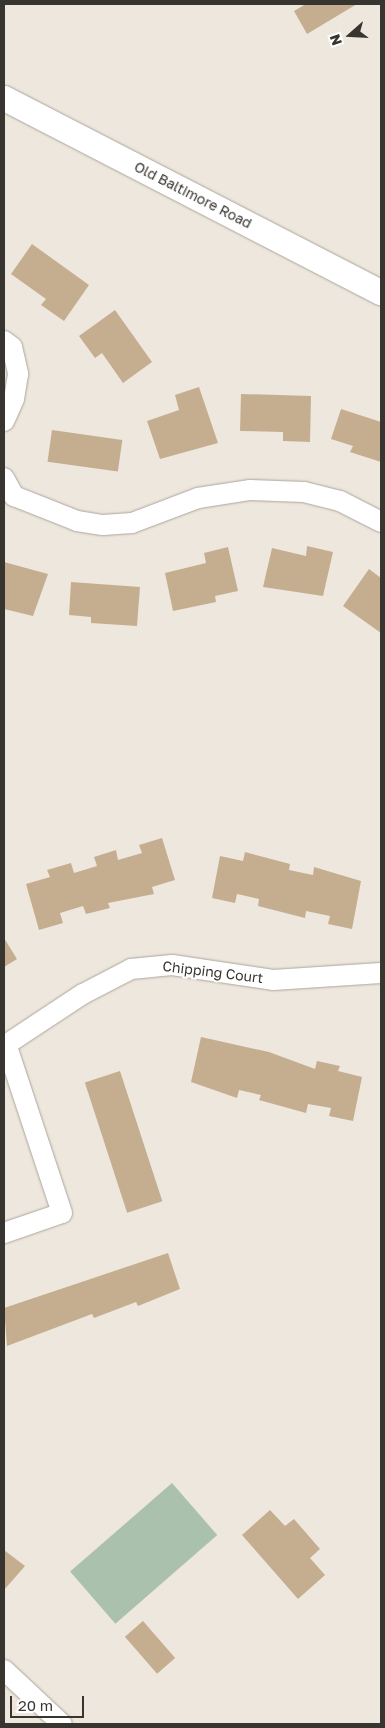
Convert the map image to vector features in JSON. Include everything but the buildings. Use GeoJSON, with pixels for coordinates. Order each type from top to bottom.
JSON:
{"type":"FeatureCollection","features":[{"type":"Feature","properties":{"kind":"street","name":"Old Baltimore Road"},"geometry":{"type":"LineString","coordinates":[[4,98],[381,293]]}},
{"type":"Feature","properties":{"kind":"street"},"geometry":{"type":"LineString","coordinates":[[4,341],[12,347],[18,374],[14,399],[4,421]]}},
{"type":"Feature","properties":{"kind":"street"},"geometry":{"type":"LineString","coordinates":[[4,478],[14,496],[77,522],[103,525],[132,523],[198,498],[250,490],[304,492],[340,501],[381,522]]}},
{"type":"Feature","properties":{"kind":"street","name":"Chipping Court"},"geometry":{"type":"LineString","coordinates":[[4,1232],[62,1213],[5,1045],[83,994],[138,968],[172,965],[273,980],[381,973]]}},
{"type":"Feature","properties":{"kind":"street"},"geometry":{"type":"LineString","coordinates":[[4,1670],[62,1724]]}},
{"type":"Feature","properties":{"kind":"green space"},"geometry":{"type":"Polygon","coordinates":[[[172,1483],[217,1535],[115,1624],[70,1572],[172,1483]]]}}]}
